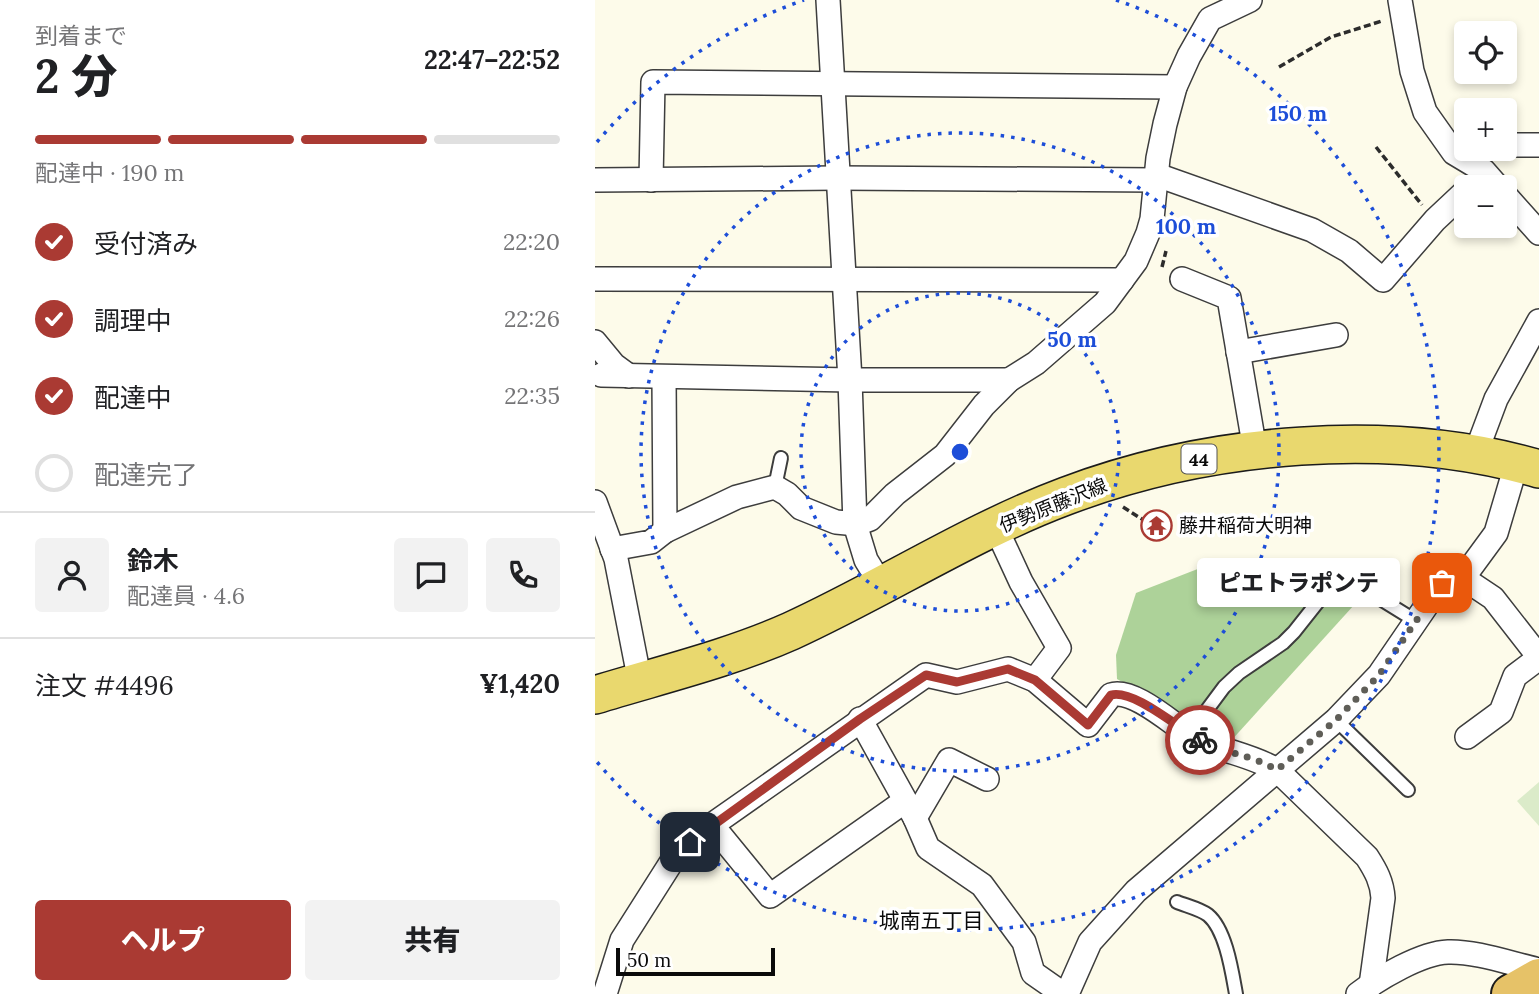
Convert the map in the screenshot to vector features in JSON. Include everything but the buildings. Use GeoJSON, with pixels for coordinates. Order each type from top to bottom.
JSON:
{"type":"FeatureCollection","features":[{"type":"Feature","properties":{"kind":"main road","name":"伊勢原藤沢線"},"geometry":{"type":"LineString","coordinates":[[595,695],[742,651],[790,631],[1066,496],[1175,463],[1255,450],[1339,445],[1454,451],[1528,466]]}},
{"type":"Feature","properties":{"kind":"street"},"geometry":{"type":"LineString","coordinates":[[828,0],[850,380],[855,524],[866,560],[882,586]]}},
{"type":"Feature","properties":{"kind":"street"},"geometry":{"type":"LineString","coordinates":[[613,548],[650,542],[665,531],[737,497],[775,487],[808,511],[837,522],[855,524],[870,519],[895,494],[945,455],[983,405],[1009,380],[1036,363],[1105,303],[1136,261],[1152,219],[1163,135],[1175,87],[1210,19],[1250,0]]}},
{"type":"Feature","properties":{"kind":"street"},"geometry":{"type":"LineString","coordinates":[[1400,7],[1412,71],[1425,112],[1472,175]]}},
{"type":"Feature","properties":{"kind":"street"},"geometry":{"type":"LineString","coordinates":[[651,180],[653,82],[1175,87]]}},
{"type":"Feature","properties":{"kind":"street"},"geometry":{"type":"LineString","coordinates":[[1517,145],[1539,145]]}},
{"type":"Feature","properties":{"kind":"street"},"geometry":{"type":"LineString","coordinates":[[595,180],[1157,177],[1311,230],[1349,251],[1383,279],[1435,220],[1454,204]]}},
{"type":"Feature","properties":{"kind":"street"},"geometry":{"type":"LineString","coordinates":[[1517,208],[1539,233]]}},
{"type":"Feature","properties":{"kind":"street"},"geometry":{"type":"LineString","coordinates":[[595,279],[1122,280]]}},
{"type":"Feature","properties":{"kind":"street"},"geometry":{"type":"LineString","coordinates":[[1182,279],[1229,298],[1255,450]]}},
{"type":"Feature","properties":{"kind":"street"},"geometry":{"type":"LineString","coordinates":[[1475,455],[1496,399],[1539,321]]}},
{"type":"Feature","properties":{"kind":"street"},"geometry":{"type":"LineString","coordinates":[[1238,352],[1336,335]]}},
{"type":"Feature","properties":{"kind":"street"},"geometry":{"type":"LineString","coordinates":[[595,342],[610,374],[850,380],[1009,380]]}},
{"type":"Feature","properties":{"kind":"street"},"geometry":{"type":"LineString","coordinates":[[664,377],[665,531]]}},
{"type":"Feature","properties":{"kind":"street"},"geometry":{"type":"LineString","coordinates":[[860,719],[928,848],[982,885],[1024,942],[1033,973],[1065,994],[1090,942],[1136,891],[1336,720],[1379,675],[1442,583],[1463,578],[1496,533],[1528,466]]}},
{"type":"Feature","properties":{"kind":"street"},"geometry":{"type":"LineString","coordinates":[[596,505],[613,548],[640,682]]}},
{"type":"Feature","properties":{"kind":"street"},"geometry":{"type":"LineString","coordinates":[[996,528],[1020,582],[1059,648],[1035,680]]}},
{"type":"Feature","properties":{"kind":"street"},"geometry":{"type":"LineString","coordinates":[[1463,578],[1493,598],[1539,657],[1515,676],[1501,712],[1467,737]]}},
{"type":"Feature","properties":{"kind":"street"},"geometry":{"type":"LineString","coordinates":[[605,994],[622,940],[666,868],[690,842],[860,719],[926,675],[957,682],[1008,669],[1035,680],[1088,725],[1107,698],[1116,693],[1139,701],[1189,734],[1222,750],[1259,759],[1277,770],[1367,857],[1377,872],[1382,885],[1383,908],[1365,989]]}},
{"type":"Feature","properties":{"kind":"street"},"geometry":{"type":"LineString","coordinates":[[712,825],[770,896],[910,810],[949,760],[987,779]]}},
{"type":"Feature","properties":{"kind":"street"},"geometry":{"type":"LineString","coordinates":[[1365,989],[1424,958],[1449,952],[1532,976]]}},
{"type":"Feature","properties":{"kind":"lane"},"geometry":{"type":"LineString","coordinates":[[775,487],[781,458]]}},
{"type":"Feature","properties":{"kind":"lane"},"geometry":{"type":"LineString","coordinates":[[1189,734],[1224,687],[1294,632],[1340,574],[1416,621]]}},
{"type":"Feature","properties":{"kind":"lane"},"geometry":{"type":"LineString","coordinates":[[1336,720],[1408,790]]}},
{"type":"Feature","properties":{"kind":"lane"},"geometry":{"type":"LineString","coordinates":[[1177,902],[1208,915],[1214,923],[1229,960],[1236,994]]}},
{"type":"Feature","properties":{"kind":"path"},"geometry":{"type":"LineString","coordinates":[[1279,67],[1331,37],[1400,7]]}},
{"type":"Feature","properties":{"kind":"path"},"geometry":{"type":"LineString","coordinates":[[1375,148],[1435,220]]}},
{"type":"Feature","properties":{"kind":"path"},"geometry":{"type":"LineString","coordinates":[[1120,505],[1148,523]]}},
{"type":"Feature","properties":{"kind":"green space"},"geometry":{"type":"Polygon","coordinates":[[[1281,562],[1351,574],[1364,594],[1229,743],[1117,679],[1116,655],[1136,593],[1213,563],[1281,562]]]}},
{"type":"Feature","properties":{"kind":"green space"},"geometry":{"type":"Polygon","coordinates":[[[1539,782],[1539,826],[1517,801],[1539,782]]]}},
{"type":"Feature","properties":{"kind":"way so far"},"geometry":{"type":"LineString","coordinates":[[1200,740],[1222,750],[1259,759],[1277,770],[1336,720],[1379,675],[1442,583]]}},
{"type":"Feature","properties":{"kind":"place","name":"藤井稲荷大明神"},"geometry":{"type":"Point","coordinates":[1156,525]}},
{"type":"Feature","properties":{"kind":"place","name":"ピエトラポンテ"},"geometry":{"type":"Point","coordinates":[1442,583]}},
{"type":"Feature","properties":{"kind":"district","name":"城南五丁目"},"geometry":{"type":"Point","coordinates":[931,920]}},
{"type":"Feature","properties":{"kind":"route"},"geometry":{"type":"LineString","coordinates":[[690,842],[860,719],[929,674],[957,682],[1008,669],[1035,680],[1088,725],[1107,698],[1116,693],[1124,694],[1200,740]]}}]}
